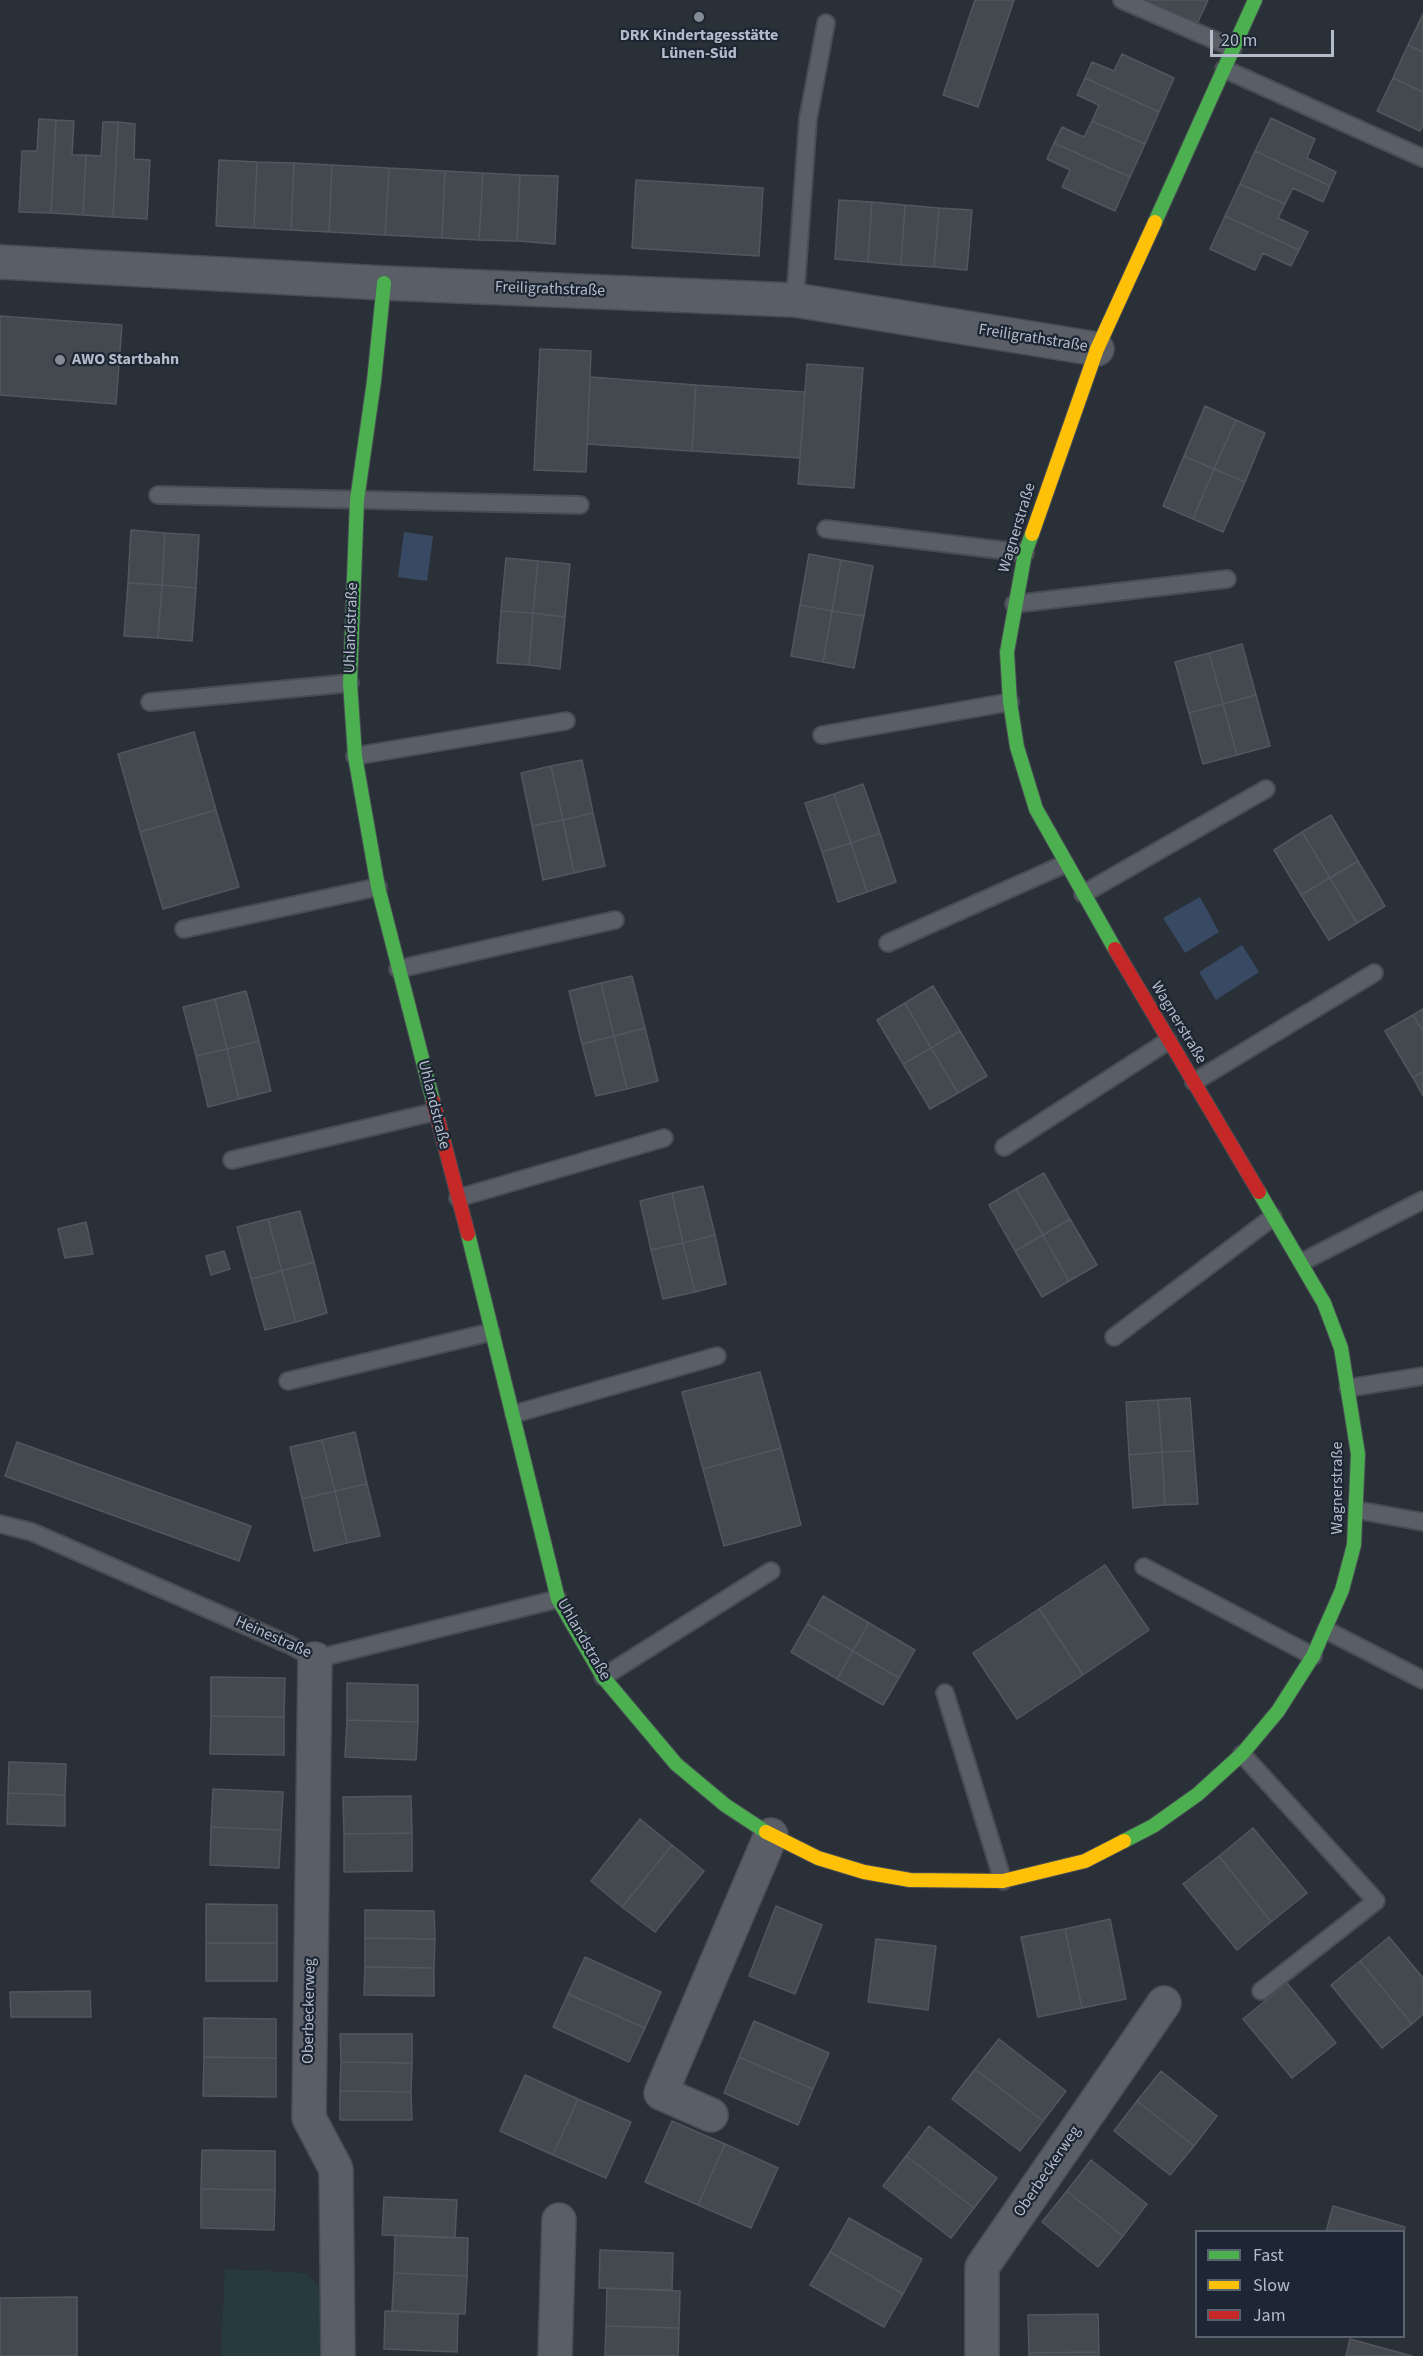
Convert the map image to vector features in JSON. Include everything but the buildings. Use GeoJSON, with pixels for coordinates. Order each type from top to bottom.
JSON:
{"type":"FeatureCollection","features":[{"type":"Feature","properties":{"kind":"street","name":"Wagnerstraße"},"geometry":{"type":"LineString","coordinates":[[963,1882],[1002,1881],[1041,1874],[1085,1861],[1153,1826],[1198,1794],[1242,1754],[1278,1711],[1313,1656],[1342,1590],[1354,1545],[1358,1454],[1341,1348],[1324,1303],[1302,1262],[1168,1041],[1065,864],[1036,809],[1017,747],[1010,702],[1007,652],[1024,553],[1098,349],[1255,0]]}},
{"type":"Feature","properties":{"kind":"street","name":"Freiligrathstraße"},"geometry":{"type":"LineString","coordinates":[[0,262],[384,283],[795,300],[1098,349]]}},
{"type":"Feature","properties":{"kind":"street","name":"Uhlandstraße"},"geometry":{"type":"LineString","coordinates":[[384,283],[374,381],[357,500],[350,683],[356,756],[378,887],[434,1112],[514,1414],[558,1599],[603,1677],[634,1717],[676,1764],[725,1805],[771,1835],[819,1858],[864,1872],[910,1880],[963,1882]]}},
{"type":"Feature","properties":{"kind":"street","name":"Oberbeckerweg"},"geometry":{"type":"LineString","coordinates":[[315,1659],[309,2118],[336,2169],[338,2356]]}},
{"type":"Feature","properties":{"kind":"street"},"geometry":{"type":"LineString","coordinates":[[711,2115],[661,2093],[771,1835]]}},
{"type":"Feature","properties":{"kind":"street","name":"Oberbeckerweg"},"geometry":{"type":"LineString","coordinates":[[982,2356],[982,2267],[1164,2003]]}},
{"type":"Feature","properties":{"kind":"street"},"geometry":{"type":"LineString","coordinates":[[555,2356],[559,2220]]}},
{"type":"Feature","properties":{"kind":"lane"},"geometry":{"type":"LineString","coordinates":[[1122,0],[1233,48]]}},
{"type":"Feature","properties":{"kind":"lane"},"geometry":{"type":"LineString","coordinates":[[795,300],[808,119],[826,23]]}},
{"type":"Feature","properties":{"kind":"lane"},"geometry":{"type":"LineString","coordinates":[[1224,69],[1423,158]]}},
{"type":"Feature","properties":{"kind":"lane"},"geometry":{"type":"LineString","coordinates":[[158,495],[580,505]]}},
{"type":"Feature","properties":{"kind":"lane"},"geometry":{"type":"LineString","coordinates":[[826,529],[1024,553]]}},
{"type":"Feature","properties":{"kind":"lane"},"geometry":{"type":"LineString","coordinates":[[1014,604],[1227,579]]}},
{"type":"Feature","properties":{"kind":"lane"},"geometry":{"type":"LineString","coordinates":[[150,702],[350,683]]}},
{"type":"Feature","properties":{"kind":"lane"},"geometry":{"type":"LineString","coordinates":[[822,735],[1010,702]]}},
{"type":"Feature","properties":{"kind":"lane"},"geometry":{"type":"LineString","coordinates":[[356,756],[566,721]]}},
{"type":"Feature","properties":{"kind":"lane"},"geometry":{"type":"LineString","coordinates":[[1083,894],[1266,789]]}},
{"type":"Feature","properties":{"kind":"lane"},"geometry":{"type":"LineString","coordinates":[[888,943],[1065,864]]}},
{"type":"Feature","properties":{"kind":"lane"},"geometry":{"type":"LineString","coordinates":[[184,929],[378,887]]}},
{"type":"Feature","properties":{"kind":"lane"},"geometry":{"type":"LineString","coordinates":[[398,969],[615,920]]}},
{"type":"Feature","properties":{"kind":"lane"},"geometry":{"type":"LineString","coordinates":[[1194,1082],[1374,973]]}},
{"type":"Feature","properties":{"kind":"lane"},"geometry":{"type":"LineString","coordinates":[[1004,1147],[1168,1041]]}},
{"type":"Feature","properties":{"kind":"lane"},"geometry":{"type":"LineString","coordinates":[[232,1160],[434,1112]]}},
{"type":"Feature","properties":{"kind":"lane"},"geometry":{"type":"LineString","coordinates":[[458,1198],[664,1138]]}},
{"type":"Feature","properties":{"kind":"lane"},"geometry":{"type":"LineString","coordinates":[[1302,1262],[1423,1200]]}},
{"type":"Feature","properties":{"kind":"lane"},"geometry":{"type":"LineString","coordinates":[[1114,1337],[1273,1217]]}},
{"type":"Feature","properties":{"kind":"lane"},"geometry":{"type":"LineString","coordinates":[[288,1381],[491,1332]]}},
{"type":"Feature","properties":{"kind":"lane"},"geometry":{"type":"LineString","coordinates":[[514,1414],[717,1356]]}},
{"type":"Feature","properties":{"kind":"lane"},"geometry":{"type":"LineString","coordinates":[[1348,1388],[1423,1376]]}},
{"type":"Feature","properties":{"kind":"lane"},"geometry":{"type":"LineString","coordinates":[[1357,1510],[1423,1522]]}},
{"type":"Feature","properties":{"kind":"lane","name":"Heinestraße"},"geometry":{"type":"LineString","coordinates":[[0,1524],[32,1532],[315,1659],[558,1599]]}},
{"type":"Feature","properties":{"kind":"lane"},"geometry":{"type":"LineString","coordinates":[[1144,1567],[1313,1656]]}},
{"type":"Feature","properties":{"kind":"lane"},"geometry":{"type":"LineString","coordinates":[[603,1677],[771,1571]]}},
{"type":"Feature","properties":{"kind":"lane"},"geometry":{"type":"LineString","coordinates":[[1326,1630],[1423,1680]]}},
{"type":"Feature","properties":{"kind":"lane"},"geometry":{"type":"LineString","coordinates":[[945,1694],[1002,1881]]}},
{"type":"Feature","properties":{"kind":"lane"},"geometry":{"type":"LineString","coordinates":[[1242,1754],[1376,1901],[1261,1991]]}},
{"type":"Feature","properties":{"kind":"green space"},"geometry":{"type":"Polygon","coordinates":[[[225,2269],[307,2273],[324,2293],[322,2356],[221,2356],[225,2269]]]}},
{"type":"Feature","properties":{"kind":"water"},"geometry":{"type":"Polygon","coordinates":[[[404,532],[433,536],[427,581],[398,577],[404,532]]]}},
{"type":"Feature","properties":{"kind":"water"},"geometry":{"type":"Polygon","coordinates":[[[1200,897],[1219,932],[1185,953],[1163,918],[1200,897]]]}},
{"type":"Feature","properties":{"kind":"water"},"geometry":{"type":"Polygon","coordinates":[[[1242,945],[1259,972],[1216,1000],[1199,972],[1242,945]]]}},
{"type":"Feature","properties":{"kind":"traffic: fast"},"geometry":{"type":"LineString","coordinates":[[1155,222],[1255,0]]}},
{"type":"Feature","properties":{"kind":"traffic: fast"},"geometry":{"type":"LineString","coordinates":[[384,283],[374,381],[357,500],[350,683],[355,756],[378,887],[433,1101]]}},
{"type":"Feature","properties":{"kind":"traffic: fast"},"geometry":{"type":"LineString","coordinates":[[1032,534],[1025,553],[1007,652],[1010,702],[1017,747],[1036,809],[1115,949]]}},
{"type":"Feature","properties":{"kind":"traffic: fast"},"geometry":{"type":"LineString","coordinates":[[1124,1841],[1153,1826],[1198,1794],[1242,1754],[1278,1711],[1313,1656],[1342,1590],[1354,1545],[1358,1454],[1341,1348],[1324,1303],[1259,1192]]}},
{"type":"Feature","properties":{"kind":"traffic: fast"},"geometry":{"type":"LineString","coordinates":[[468,1234],[558,1599],[603,1677],[676,1764],[725,1805],[766,1832]]}},
{"type":"Feature","properties":{"kind":"traffic: slow"},"geometry":{"type":"LineString","coordinates":[[1032,534],[1097,349],[1155,222]]}},
{"type":"Feature","properties":{"kind":"traffic: slow"},"geometry":{"type":"LineString","coordinates":[[766,1832],[818,1858],[864,1872],[910,1880],[1003,1881],[1085,1861],[1124,1841]]}},
{"type":"Feature","properties":{"kind":"traffic: jam"},"geometry":{"type":"LineString","coordinates":[[1115,949],[1259,1192]]}},
{"type":"Feature","properties":{"kind":"traffic: jam"},"geometry":{"type":"LineString","coordinates":[[433,1101],[468,1234]]}},
{"type":"Feature","properties":{"kind":"place","name":"DRK Kindertagesstätte Lünen-Süd"},"geometry":{"type":"Point","coordinates":[699,17]}},
{"type":"Feature","properties":{"kind":"place","name":"AWO Startbahn"},"geometry":{"type":"Point","coordinates":[60,360]}}]}
